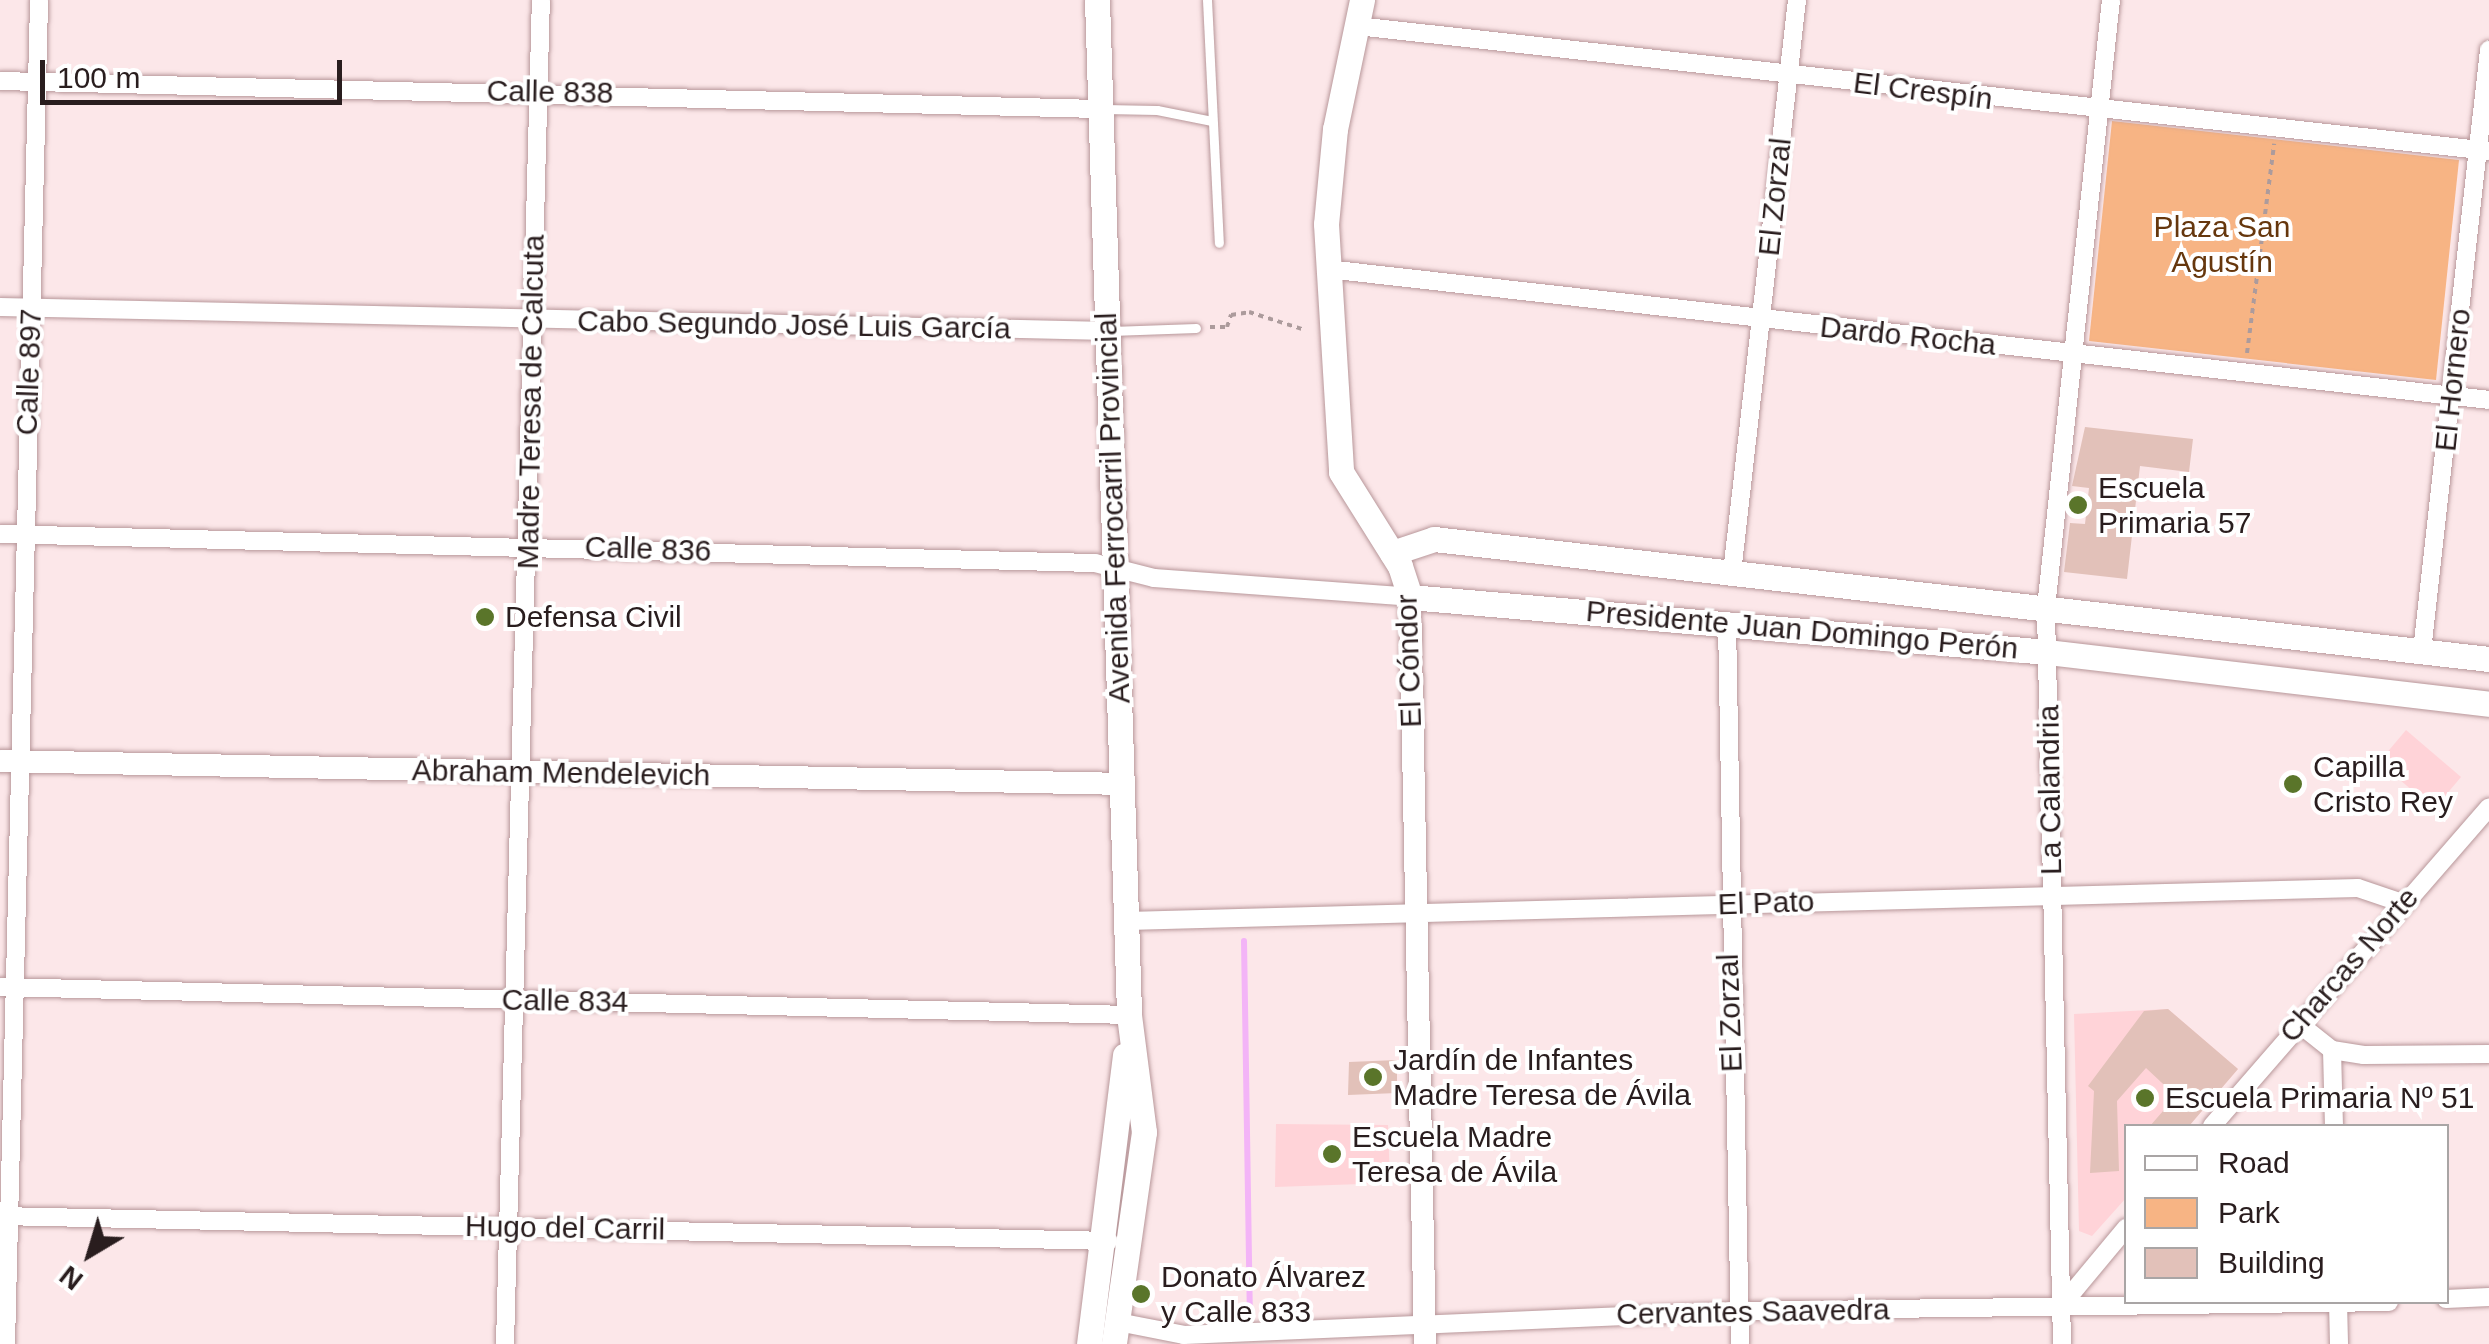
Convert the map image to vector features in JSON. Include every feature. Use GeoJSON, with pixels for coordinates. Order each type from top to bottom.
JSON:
{"type":"FeatureCollection","features":[{"type":"Feature","properties":{"kind":"main road","name":"Avenida Ferrocarril Provincial"},"geometry":{"type":"LineString","coordinates":[[1097,0],[1130,1015],[1116,1241]]}},
{"type":"Feature","properties":{"kind":"main road","name":"El Cóndor"},"geometry":{"type":"LineString","coordinates":[[1362,0],[1335,129],[1327,269],[1341,472],[1392,553],[1410,596]]}},
{"type":"Feature","properties":{"kind":"main road","name":"Presidente Juan Domingo Perón"},"geometry":{"type":"LineString","coordinates":[[1392,553],[1434,539],[2489,658]]}},
{"type":"Feature","properties":{"kind":"main road","name":"Presidente Juan Domingo Perón"},"geometry":{"type":"LineString","coordinates":[[1410,596],[2048,652],[2489,704]]}},
{"type":"Feature","properties":{"kind":"main road"},"geometry":{"type":"LineString","coordinates":[[1116,1241],[1116,1333]]}},
{"type":"Feature","properties":{"kind":"main road"},"geometry":{"type":"LineString","coordinates":[[1089,1344],[1116,1241]]}},
{"type":"Feature","properties":{"kind":"street","name":"Calle 897"},"geometry":{"type":"LineString","coordinates":[[6,1344],[9,761],[24,534],[39,0]]}},
{"type":"Feature","properties":{"kind":"street","name":"Madre Teresa de Calcuta"},"geometry":{"type":"LineString","coordinates":[[504,1344],[516,772],[528,546],[541,0]]}},
{"type":"Feature","properties":{"kind":"street","name":"El Zorzal"},"geometry":{"type":"LineString","coordinates":[[1732,573],[1797,0]]}},
{"type":"Feature","properties":{"kind":"street","name":"La Calandria"},"geometry":{"type":"LineString","coordinates":[[2062,1344],[2046,608],[2112,0]]}},
{"type":"Feature","properties":{"kind":"street","name":"El Crespín"},"geometry":{"type":"LineString","coordinates":[[1357,26],[2100,111],[2484,150]]}},
{"type":"Feature","properties":{"kind":"street","name":"El Hornero"},"geometry":{"type":"LineString","coordinates":[[2422,651],[2484,150],[2489,50]]}},
{"type":"Feature","properties":{"kind":"street","name":"Calle 838"},"geometry":{"type":"LineString","coordinates":[[0,80],[1101,109]]}},
{"type":"Feature","properties":{"kind":"street","name":"Dardo Rocha"},"geometry":{"type":"LineString","coordinates":[[1327,269],[2489,400]]}},
{"type":"Feature","properties":{"kind":"street","name":"Cabo Segundo José Luis García"},"geometry":{"type":"LineString","coordinates":[[0,307],[1108,331]]}},
{"type":"Feature","properties":{"kind":"street","name":"Calle 836"},"geometry":{"type":"LineString","coordinates":[[0,534],[528,546],[1114,568]]}},
{"type":"Feature","properties":{"kind":"street","name":"Presidente Juan Domingo Perón"},"geometry":{"type":"LineString","coordinates":[[1114,568],[1154,578],[1410,596]]}},
{"type":"Feature","properties":{"kind":"street","name":"El Cóndor"},"geometry":{"type":"LineString","coordinates":[[1410,596],[1424,1334]]}},
{"type":"Feature","properties":{"kind":"street","name":"El Zorzal"},"geometry":{"type":"LineString","coordinates":[[1727,621],[1727,905],[1740,1344]]}},
{"type":"Feature","properties":{"kind":"street","name":"Abraham Mendelevich"},"geometry":{"type":"LineString","coordinates":[[9,761],[1122,784]]}},
{"type":"Feature","properties":{"kind":"street","name":"Charcas Norte"},"geometry":{"type":"LineString","coordinates":[[2214,1124],[2489,807]]}},
{"type":"Feature","properties":{"kind":"street","name":"El Pato"},"geometry":{"type":"LineString","coordinates":[[1127,921],[1414,910],[2358,888],[2402,903]]}},
{"type":"Feature","properties":{"kind":"street","name":"Calle 834"},"geometry":{"type":"LineString","coordinates":[[8,988],[1130,1015]]}},
{"type":"Feature","properties":{"kind":"street"},"geometry":{"type":"LineString","coordinates":[[2298,1023],[2332,1050],[2388,1057],[2489,1054]]}},
{"type":"Feature","properties":{"kind":"street"},"geometry":{"type":"LineString","coordinates":[[2332,1050],[2334,1124]]}},
{"type":"Feature","properties":{"kind":"street","name":"Hugo del Carril"},"geometry":{"type":"LineString","coordinates":[[5,1216],[1116,1241]]}},
{"type":"Feature","properties":{"kind":"street"},"geometry":{"type":"LineString","coordinates":[[2061,1306],[2124,1230]]}},
{"type":"Feature","properties":{"kind":"street"},"geometry":{"type":"LineString","coordinates":[[2449,1299],[2489,1298]]}},
{"type":"Feature","properties":{"kind":"street","name":"Cervantes Saavedra"},"geometry":{"type":"LineString","coordinates":[[1116,1333],[1424,1334],[1739,1311],[2200,1304]]}},
{"type":"Feature","properties":{"kind":"street"},"geometry":{"type":"LineString","coordinates":[[2338,1304],[2340,1344]]}},
{"type":"Feature","properties":{"kind":"lane"},"geometry":{"type":"LineString","coordinates":[[1207,0],[1219,243]]}},
{"type":"Feature","properties":{"kind":"lane"},"geometry":{"type":"LineString","coordinates":[[1101,109],[1157,110],[1212,122]]}},
{"type":"Feature","properties":{"kind":"lane"},"geometry":{"type":"LineString","coordinates":[[1108,331],[1196,328]]}},
{"type":"Feature","properties":{"kind":"path"},"geometry":{"type":"LineString","coordinates":[[2244,372],[2276,129]]}},
{"type":"Feature","properties":{"kind":"path"},"geometry":{"type":"LineString","coordinates":[[1196,328],[1227,327],[1231,315],[1249,312],[1302,329]]}},
{"type":"Feature","properties":{"kind":"shaded area"},"geometry":{"type":"Polygon","coordinates":[[[2406,730],[2461,777],[2434,809],[2379,762],[2406,730]]]}},
{"type":"Feature","properties":{"kind":"shaded area","name":"Escuela Primaria Nº 51"},"geometry":{"type":"Polygon","coordinates":[[[2168,1009],[2238,1069],[2191,1124],[2124,1124],[2124,1200],[2092,1236],[2079,1231],[2074,1014],[2168,1009]]]}},
{"type":"Feature","properties":{"kind":"shaded area","name":"Escuela Madre Teresa de Ávila"},"geometry":{"type":"Polygon","coordinates":[[[1276,1124],[1388,1125],[1390,1183],[1275,1187],[1276,1124]]]}},
{"type":"Feature","properties":{"kind":"green space","name":"Plaza San Agustín"},"geometry":{"type":"Polygon","coordinates":[[[2112,121],[2459,160],[2436,380],[2089,341],[2112,121]]]}},
{"type":"Feature","properties":{"kind":"building"},"geometry":{"type":"Polygon","coordinates":[[[2085,427],[2193,439],[2189,472],[2140,466],[2127,579],[2064,572],[2070,523],[2085,524],[2089,488],[2072,486],[2085,427]]]}},
{"type":"Feature","properties":{"kind":"building"},"geometry":{"type":"Polygon","coordinates":[[[2168,1009],[2238,1069],[2191,1124],[2152,1124],[2176,1096],[2146,1068],[2117,1101],[2119,1171],[2090,1173],[2094,1091],[2088,1086],[2144,1011],[2168,1009]]]}},
{"type":"Feature","properties":{"kind":"building","name":"Jardín de Infantes Madre Teresa de Ávila"},"geometry":{"type":"Polygon","coordinates":[[[1397,1060],[1397,1093],[1348,1095],[1349,1062],[1397,1060]]]}},
{"type":"Feature","properties":{"kind":"waterway"},"geometry":{"type":"LineString","coordinates":[[1244,941],[1250,1307]]}},
{"type":"Feature","properties":{"kind":"place","name":"Escuela Primaria 57"},"geometry":{"type":"Point","coordinates":[2078,505]}},
{"type":"Feature","properties":{"kind":"place","name":"Defensa Civil"},"geometry":{"type":"Point","coordinates":[485,617]}},
{"type":"Feature","properties":{"kind":"place","name":"Capilla Cristo Rey"},"geometry":{"type":"Point","coordinates":[2293,784]}},
{"type":"Feature","properties":{"kind":"place","name":"Jardín de Infantes Madre Teresa de Ávila"},"geometry":{"type":"Point","coordinates":[1373,1077]}},
{"type":"Feature","properties":{"kind":"place","name":"Escuela Primaria Nº 51"},"geometry":{"type":"Point","coordinates":[2145,1098]}},
{"type":"Feature","properties":{"kind":"place","name":"Escuela Madre Teresa de Ávila"},"geometry":{"type":"Point","coordinates":[1332,1154]}},
{"type":"Feature","properties":{"kind":"place","name":"Donato Álvarez y Calle 833"},"geometry":{"type":"Point","coordinates":[1141,1294]}}]}
